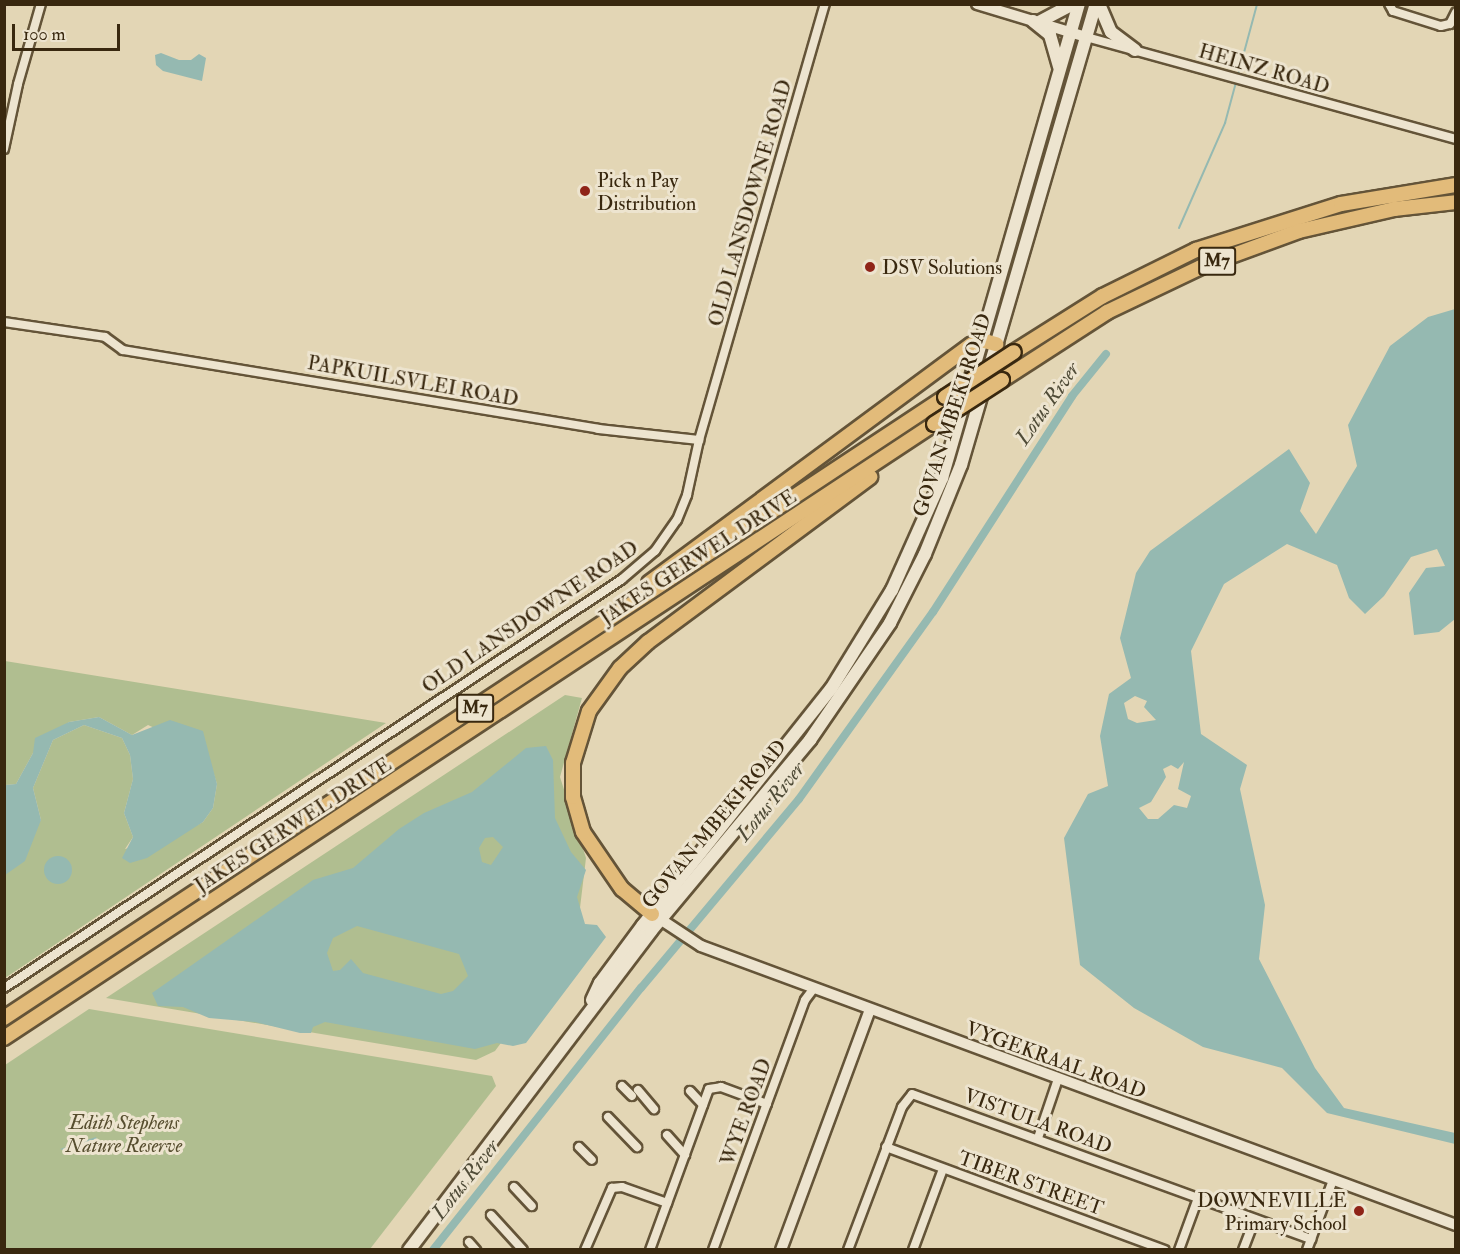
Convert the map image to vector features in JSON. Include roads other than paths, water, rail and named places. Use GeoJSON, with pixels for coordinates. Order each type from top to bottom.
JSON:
{"type":"FeatureCollection","features":[{"type":"Feature","properties":{"kind":"highway","name":"JAKES GERWEL DRIVE"},"geometry":{"type":"LineString","coordinates":[[4,1018],[945,397],[1103,296],[1196,250],[1341,204],[1455,185]]}},
{"type":"Feature","properties":{"kind":"highway","name":"JAKES GERWEL DRIVE"},"geometry":{"type":"LineString","coordinates":[[4,1038],[1107,312],[1201,267],[1321,225],[1394,209],[1455,202]]}},
{"type":"Feature","properties":{"kind":"highway"},"geometry":{"type":"LineString","coordinates":[[557,654],[776,486],[981,340],[996,344]]}},
{"type":"Feature","properties":{"kind":"highway"},"geometry":{"type":"LineString","coordinates":[[656,917],[621,889],[583,832],[573,797],[573,763],[589,711],[608,681],[641,648],[890,462],[930,427]]}},
{"type":"Feature","properties":{"kind":"main road"},"geometry":{"type":"LineString","coordinates":[[1059,71],[1053,40],[1035,22],[1073,4]]}},
{"type":"Feature","properties":{"kind":"main road","name":"GOVAN MBEKI ROAD"},"geometry":{"type":"LineString","coordinates":[[656,917],[831,689],[878,616],[913,548],[942,478],[1079,4]]}},
{"type":"Feature","properties":{"kind":"main road"},"geometry":{"type":"LineString","coordinates":[[1098,4],[1111,32],[1135,50]]}},
{"type":"Feature","properties":{"kind":"main road","name":"GOVAN MBEKI ROAD"},"geometry":{"type":"LineString","coordinates":[[409,1250],[582,1023],[600,982],[810,740],[890,623],[926,554],[954,485],[1086,37],[1098,4]]}},
{"type":"Feature","properties":{"kind":"street"},"geometry":{"type":"LineString","coordinates":[[4,149],[18,84],[41,4]]}},
{"type":"Feature","properties":{"kind":"street","name":"OLD LANSDOWNE ROAD"},"geometry":{"type":"LineString","coordinates":[[4,988],[635,570],[655,551],[676,520],[687,495],[699,440],[825,4]]}},
{"type":"Feature","properties":{"kind":"street"},"geometry":{"type":"LineString","coordinates":[[977,4],[1086,37]]}},
{"type":"Feature","properties":{"kind":"street"},"geometry":{"type":"LineString","coordinates":[[1389,4],[1393,11],[1441,26],[1450,24],[1455,12]]}},
{"type":"Feature","properties":{"kind":"street","name":"HEINZ ROAD"},"geometry":{"type":"LineString","coordinates":[[1086,37],[1455,139]]}},
{"type":"Feature","properties":{"kind":"street","name":"HEINZ ROAD"},"geometry":{"type":"LineString","coordinates":[[1432,134],[1455,145]]}},
{"type":"Feature","properties":{"kind":"street","name":"PAPKUILSVLEI ROAD"},"geometry":{"type":"LineString","coordinates":[[4,322],[105,337],[123,350],[598,429],[699,440]]}},
{"type":"Feature","properties":{"kind":"street","name":"VYGEKRAAL ROAD"},"geometry":{"type":"LineString","coordinates":[[656,917],[683,937],[870,1010],[1455,1225]]}},
{"type":"Feature","properties":{"kind":"street","name":"WYE ROAD"},"geometry":{"type":"LineString","coordinates":[[713,1250],[805,1000],[814,988]]}},
{"type":"Feature","properties":{"kind":"street"},"geometry":{"type":"LineString","coordinates":[[781,1249],[870,1010]]}},
{"type":"Feature","properties":{"kind":"street"},"geometry":{"type":"LineString","coordinates":[[1038,1138],[1058,1079]]}},
{"type":"Feature","properties":{"kind":"street"},"geometry":{"type":"LineString","coordinates":[[622,1086],[635,1093],[654,1109]]}},
{"type":"Feature","properties":{"kind":"street"},"geometry":{"type":"LineString","coordinates":[[650,1250],[709,1089],[718,1086],[767,1104]]}},
{"type":"Feature","properties":{"kind":"street"},"geometry":{"type":"LineString","coordinates":[[690,1091],[703,1105]]}},
{"type":"Feature","properties":{"kind":"street","name":"VISTULA ROAD"},"geometry":{"type":"LineString","coordinates":[[848,1250],[886,1147],[906,1099],[912,1094],[1311,1239]]}},
{"type":"Feature","properties":{"kind":"street"},"geometry":{"type":"LineString","coordinates":[[608,1117],[637,1147]]}},
{"type":"Feature","properties":{"kind":"street"},"geometry":{"type":"LineString","coordinates":[[667,1135],[685,1155]]}},
{"type":"Feature","properties":{"kind":"street"},"geometry":{"type":"LineString","coordinates":[[579,1146],[592,1160]]}},
{"type":"Feature","properties":{"kind":"street","name":"TIBER STREET"},"geometry":{"type":"LineString","coordinates":[[886,1147],[1165,1250]]}},
{"type":"Feature","properties":{"kind":"street"},"geometry":{"type":"LineString","coordinates":[[913,1250],[943,1169]]}},
{"type":"Feature","properties":{"kind":"street"},"geometry":{"type":"LineString","coordinates":[[1307,1250],[1333,1180]]}},
{"type":"Feature","properties":{"kind":"street"},"geometry":{"type":"LineString","coordinates":[[514,1187],[532,1206]]}},
{"type":"Feature","properties":{"kind":"street"},"geometry":{"type":"LineString","coordinates":[[585,1250],[612,1188],[622,1187],[667,1203]]}},
{"type":"Feature","properties":{"kind":"street"},"geometry":{"type":"LineString","coordinates":[[1179,1250],[1198,1198]]}},
{"type":"Feature","properties":{"kind":"street"},"geometry":{"type":"LineString","coordinates":[[491,1215],[523,1250]]}},
{"type":"Feature","properties":{"kind":"street"},"geometry":{"type":"LineString","coordinates":[[1243,1250],[1255,1219]]}},
{"type":"Feature","properties":{"kind":"street"},"geometry":{"type":"LineString","coordinates":[[469,1242],[476,1250]]}},
{"type":"Feature","properties":{"kind":"water"},"geometry":{"type":"Polygon","coordinates":[[[161,53],[179,60],[191,60],[199,54],[206,58],[202,81],[163,71],[156,65],[155,55],[161,53]]]}},
{"type":"Feature","properties":{"kind":"water"},"geometry":{"type":"Polygon","coordinates":[[[1455,309],[1455,619],[1439,632],[1414,635],[1409,593],[1426,568],[1445,566],[1437,549],[1411,557],[1384,596],[1365,614],[1349,598],[1337,565],[1287,544],[1224,584],[1191,651],[1201,734],[1247,765],[1240,789],[1265,905],[1259,959],[1315,1068],[1344,1108],[1455,1133],[1455,1144],[1327,1113],[1282,1068],[1203,1047],[1134,1008],[1080,965],[1064,838],[1088,794],[1108,786],[1100,736],[1109,694],[1131,678],[1120,638],[1136,573],[1150,551],[1289,449],[1310,483],[1300,511],[1316,534],[1357,466],[1348,425],[1390,346],[1428,317],[1455,309]],[[1135,696],[1124,703],[1128,719],[1137,723],[1156,720],[1144,707],[1147,701],[1135,696]],[[1184,762],[1178,769],[1171,765],[1163,769],[1166,777],[1151,802],[1139,808],[1148,819],[1158,819],[1174,805],[1187,808],[1191,796],[1178,789],[1184,762]]]}},
{"type":"Feature","properties":{"kind":"water"},"geometry":{"type":"Polygon","coordinates":[[[99,717],[132,735],[170,720],[203,731],[217,784],[213,808],[203,822],[147,858],[130,863],[122,858],[133,837],[124,813],[133,779],[130,755],[122,738],[84,725],[53,740],[33,788],[41,820],[25,861],[5,875],[5,785],[16,784],[33,753],[35,738],[69,722],[99,717]]]}},
{"type":"Feature","properties":{"kind":"water"},"geometry":{"type":"Polygon","coordinates":[[[546,746],[553,760],[555,818],[571,852],[586,870],[577,897],[585,924],[597,925],[606,937],[526,1043],[513,1046],[497,1043],[475,1049],[325,1022],[313,1027],[311,1033],[300,1033],[255,1022],[209,1018],[183,1007],[158,1006],[152,993],[313,880],[353,868],[399,829],[424,813],[472,792],[526,748],[546,746]],[[493,837],[485,838],[479,848],[482,862],[491,865],[503,847],[493,837]],[[357,926],[333,938],[327,953],[333,971],[340,970],[351,959],[363,973],[441,994],[453,991],[468,976],[459,954],[357,926]]]}},
{"type":"Feature","properties":{"kind":"water"},"geometry":{"type":"Polygon","coordinates":[[[58,856],[68,860],[72,870],[68,880],[58,884],[48,880],[44,870],[48,860],[58,856]]]}},
{"type":"Feature","properties":{"kind":"water"},"geometry":{"type":"Polygon","coordinates":[[[96,1137],[99,1146],[96,1149],[70,1153],[60,1149],[96,1137]]]}},
{"type":"Feature","properties":{"kind":"waterway"},"geometry":{"type":"LineString","coordinates":[[1179,228],[1225,123],[1257,4]]}},
{"type":"Feature","properties":{"kind":"waterway","name":"Lotus River"},"geometry":{"type":"LineString","coordinates":[[433,1250],[641,988],[799,799],[933,612],[1072,396],[1106,354]]}},
{"type":"Feature","properties":{"kind":"place","name":"Pick n Pay Distribution"},"geometry":{"type":"Point","coordinates":[585,191]}},
{"type":"Feature","properties":{"kind":"place","name":"DSV Solutions"},"geometry":{"type":"Point","coordinates":[870,267]}},
{"type":"Feature","properties":{"kind":"place","name":"DOWNEVILLE Primary School"},"geometry":{"type":"Point","coordinates":[1359,1211]}},
{"type":"Feature","properties":{"kind":"park label","name":"Edith Stephens Nature Reserve"},"geometry":{"type":"Point","coordinates":[124,1134]}}]}
